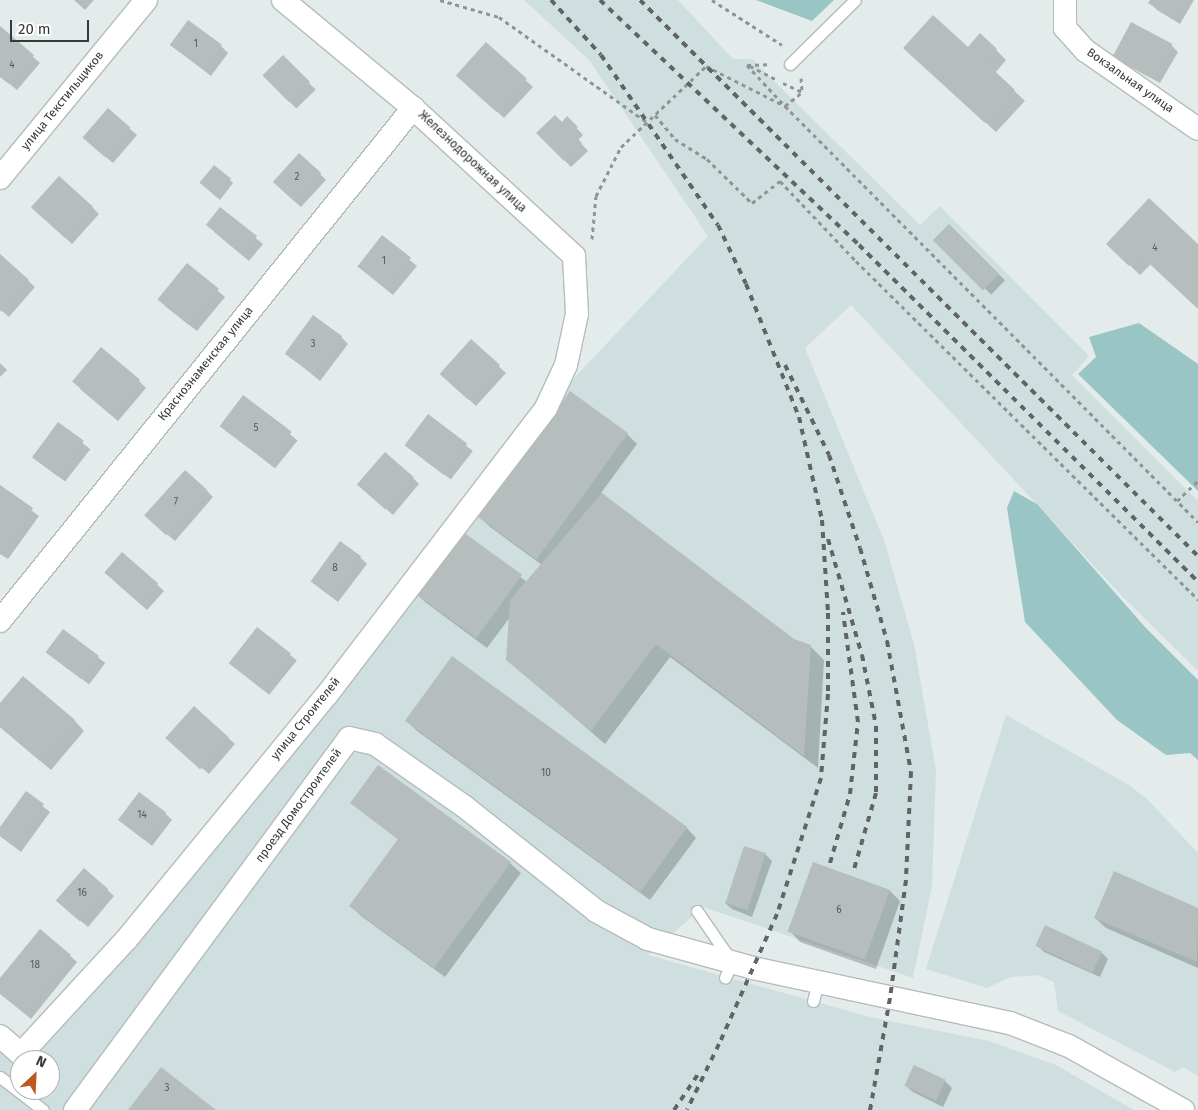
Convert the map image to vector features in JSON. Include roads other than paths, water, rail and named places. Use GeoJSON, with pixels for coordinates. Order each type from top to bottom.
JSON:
{"type":"FeatureCollection","features":[{"type":"Feature","properties":{"kind":"street","name":"улица Текстильщиков"},"geometry":{"type":"LineString","coordinates":[[0,178],[146,0]]}},
{"type":"Feature","properties":{"kind":"street","name":"Железнодорожная улица"},"geometry":{"type":"LineString","coordinates":[[282,0],[412,108],[574,256],[577,314],[566,365]]}},
{"type":"Feature","properties":{"kind":"street","name":"Вокзальная улица"},"geometry":{"type":"LineString","coordinates":[[1065,0],[1065,28],[1086,51],[1198,129]]}},
{"type":"Feature","properties":{"kind":"street","name":"Краснознаменская улица"},"geometry":{"type":"LineString","coordinates":[[0,621],[412,108]]}},
{"type":"Feature","properties":{"kind":"street","name":"улица Строителей"},"geometry":{"type":"LineString","coordinates":[[0,1036],[21,1054],[126,940],[312,713],[546,408],[566,365]]}},
{"type":"Feature","properties":{"kind":"street","name":"проезд Домостроителей"},"geometry":{"type":"LineString","coordinates":[[76,1110],[349,738],[375,744],[465,806],[596,911],[648,939],[737,969]]}},
{"type":"Feature","properties":{"kind":"street"},"geometry":{"type":"LineString","coordinates":[[737,969],[815,992],[1010,1023],[1069,1046],[1182,1110]]}},
{"type":"Feature","properties":{"kind":"lane"},"geometry":{"type":"LineString","coordinates":[[794,60],[855,0]]}},
{"type":"Feature","properties":{"kind":"lane"},"geometry":{"type":"LineString","coordinates":[[697,911],[737,969]]}},
{"type":"Feature","properties":{"kind":"lane"},"geometry":{"type":"LineString","coordinates":[[0,1077],[43,1110]]}},
{"type":"Feature","properties":{"kind":"railway"},"geometry":{"type":"LineString","coordinates":[[551,0],[601,55],[718,225],[746,284],[799,417],[822,520],[828,613],[828,694],[821,778],[777,914],[719,1044],[687,1110]]}},
{"type":"Feature","properties":{"kind":"railway"},"geometry":{"type":"LineString","coordinates":[[600,0],[859,245],[1198,582]]}},
{"type":"Feature","properties":{"kind":"railway"},"geometry":{"type":"LineString","coordinates":[[640,0],[1198,556]]}},
{"type":"Feature","properties":{"kind":"railway"},"geometry":{"type":"LineString","coordinates":[[785,365],[829,455],[860,548],[887,641],[911,772],[906,880],[890,998],[870,1110]]}},
{"type":"Feature","properties":{"kind":"railway"},"geometry":{"type":"LineString","coordinates":[[828,539],[862,655],[876,726],[876,793],[854,869]]}},
{"type":"Feature","properties":{"kind":"railway"},"geometry":{"type":"LineString","coordinates":[[830,863],[850,794],[858,722],[843,612]]}},
{"type":"Feature","properties":{"kind":"railway"},"geometry":{"type":"LineString","coordinates":[[674,1110],[699,1073]]}}]}
